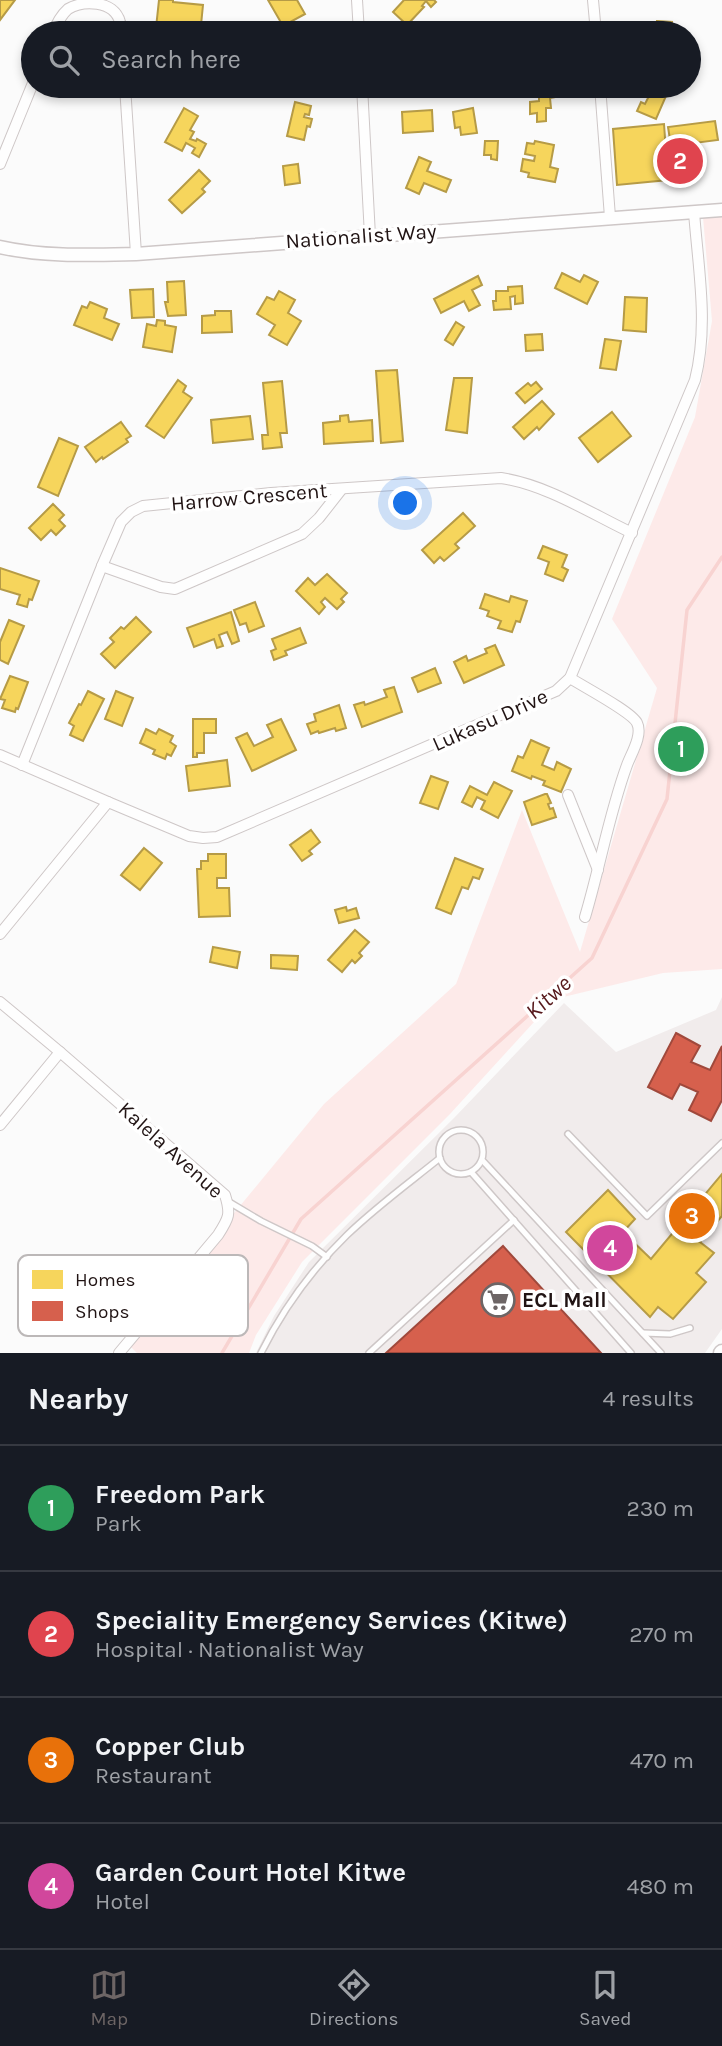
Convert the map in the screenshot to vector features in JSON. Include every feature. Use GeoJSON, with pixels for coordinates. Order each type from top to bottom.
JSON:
{"type":"FeatureCollection","features":[{"type":"Feature","properties":{"kind":"street"},"geometry":{"type":"LineString","coordinates":[[58,21],[69,7],[81,0],[100,2],[114,12],[120,21]]}},
{"type":"Feature","properties":{"kind":"street"},"geometry":{"type":"LineString","coordinates":[[357,0],[358,21]]}},
{"type":"Feature","properties":{"kind":"street"},"geometry":{"type":"LineString","coordinates":[[593,0],[595,21]]}},
{"type":"Feature","properties":{"kind":"street"},"geometry":{"type":"LineString","coordinates":[[0,164],[27,98]]}},
{"type":"Feature","properties":{"kind":"street"},"geometry":{"type":"LineString","coordinates":[[126,98],[136,254]]}},
{"type":"Feature","properties":{"kind":"street"},"geometry":{"type":"LineString","coordinates":[[363,98],[370,236]]}},
{"type":"Feature","properties":{"kind":"street"},"geometry":{"type":"LineString","coordinates":[[601,98],[610,217]]}},
{"type":"Feature","properties":{"kind":"street","name":"Nationalist Way"},"geometry":{"type":"LineString","coordinates":[[0,247],[21,251],[92,255],[136,254],[722,210]]}},
{"type":"Feature","properties":{"kind":"street","name":"Lukasu Drive"},"geometry":{"type":"LineString","coordinates":[[0,755],[190,836],[217,837],[556,691],[570,678],[695,380],[702,324],[694,212]]}},
{"type":"Feature","properties":{"kind":"street","name":"Harrow Crescent"},"geometry":{"type":"LineString","coordinates":[[22,765],[121,522],[131,512],[144,506],[271,493],[501,478],[540,489],[632,533]]}},
{"type":"Feature","properties":{"kind":"street"},"geometry":{"type":"LineString","coordinates":[[102,566],[161,587],[175,589],[302,534],[319,518],[341,490]]}},
{"type":"Feature","properties":{"kind":"street"},"geometry":{"type":"LineString","coordinates":[[570,678],[625,711],[639,727],[621,781],[585,917]]}},
{"type":"Feature","properties":{"kind":"street"},"geometry":{"type":"LineString","coordinates":[[568,795],[598,871]]}},
{"type":"Feature","properties":{"kind":"street"},"geometry":{"type":"LineString","coordinates":[[0,934],[108,802]]}},
{"type":"Feature","properties":{"kind":"street","name":"Kalela Avenue"},"geometry":{"type":"LineString","coordinates":[[0,1002],[225,1195],[230,1209],[228,1219],[201,1255]]}},
{"type":"Feature","properties":{"kind":"street"},"geometry":{"type":"LineString","coordinates":[[0,1125],[60,1052]]}},
{"type":"Feature","properties":{"kind":"street","name":"Kalela Avenue"},"geometry":{"type":"LineString","coordinates":[[119,1353],[133,1336]]}},
{"type":"Feature","properties":{"kind":"lane"},"geometry":{"type":"LineString","coordinates":[[453,1131],[469,1132],[478,1139],[483,1149],[479,1165],[461,1174],[446,1168],[440,1158],[439,1147],[444,1138],[453,1131]]}},
{"type":"Feature","properties":{"kind":"lane"},"geometry":{"type":"LineString","coordinates":[[568,1134],[647,1216],[722,1143]]}},
{"type":"Feature","properties":{"kind":"lane"},"geometry":{"type":"LineString","coordinates":[[261,1353],[284,1311],[348,1234],[440,1158]]}},
{"type":"Feature","properties":{"kind":"lane"},"geometry":{"type":"LineString","coordinates":[[482,1160],[661,1353]]}},
{"type":"Feature","properties":{"kind":"lane"},"geometry":{"type":"LineString","coordinates":[[471,1171],[631,1353]]}},
{"type":"Feature","properties":{"kind":"lane"},"geometry":{"type":"LineString","coordinates":[[227,1202],[312,1246],[327,1257]]}},
{"type":"Feature","properties":{"kind":"lane"},"geometry":{"type":"LineString","coordinates":[[369,1353],[514,1220]]}},
{"type":"Feature","properties":{"kind":"lane"},"geometry":{"type":"LineString","coordinates":[[643,1333],[670,1334],[690,1328]]}},
{"type":"Feature","properties":{"kind":"shaded area"},"geometry":{"type":"Polygon","coordinates":[[[703,217],[722,217],[722,969],[663,973],[555,999],[450,1114],[302,1262],[256,1335],[249,1353],[137,1353],[127,1343],[133,1336],[248,1336],[248,1255],[200,1255],[324,1104],[456,984],[522,810],[580,952],[657,688],[612,619],[695,417],[712,321],[703,217]]]}},
{"type":"Feature","properties":{"kind":"shaded area"},"geometry":{"type":"Polygon","coordinates":[[[722,997],[722,1329],[705,1353],[256,1353],[274,1316],[309,1262],[454,1118],[564,1003],[616,1052],[716,1010],[722,997]]]}},
{"type":"Feature","properties":{"kind":"building: Homes"},"geometry":{"type":"Polygon","coordinates":[[[0,0],[15,0],[0,20],[0,0]]]}},
{"type":"Feature","properties":{"kind":"building: Homes"},"geometry":{"type":"Polygon","coordinates":[[[159,0],[203,5],[201,21],[157,21],[159,0]]]}},
{"type":"Feature","properties":{"kind":"building: Homes"},"geometry":{"type":"Polygon","coordinates":[[[268,0],[297,0],[305,14],[292,21],[280,21],[268,0]]]}},
{"type":"Feature","properties":{"kind":"building: Homes"},"geometry":{"type":"Polygon","coordinates":[[[404,0],[434,0],[436,2],[431,7],[426,1],[411,21],[403,21],[393,12],[404,0]]]}},
{"type":"Feature","properties":{"kind":"building: Homes"},"geometry":{"type":"Polygon","coordinates":[[[539,98],[550,98],[551,108],[546,108],[546,121],[537,122],[537,113],[530,114],[530,102],[539,101],[539,98]]]}},
{"type":"Feature","properties":{"kind":"building: Homes"},"geometry":{"type":"Polygon","coordinates":[[[648,98],[665,98],[656,119],[637,111],[641,102],[645,104],[648,98]]]}},
{"type":"Feature","properties":{"kind":"building: Homes"},"geometry":{"type":"Polygon","coordinates":[[[295,102],[311,106],[309,115],[305,114],[304,117],[312,119],[310,127],[307,126],[304,140],[287,136],[295,102]]]}},
{"type":"Feature","properties":{"kind":"building: Homes"},"geometry":{"type":"Polygon","coordinates":[[[184,108],[198,116],[190,130],[194,132],[190,139],[206,144],[199,157],[192,153],[195,148],[186,143],[182,151],[165,142],[184,108]]]}},
{"type":"Feature","properties":{"kind":"building: Homes"},"geometry":{"type":"Polygon","coordinates":[[[473,108],[477,133],[461,135],[460,127],[455,128],[453,112],[473,108]]]}},
{"type":"Feature","properties":{"kind":"building: Homes"},"geometry":{"type":"Polygon","coordinates":[[[432,110],[433,131],[403,133],[402,112],[432,110]]]}},
{"type":"Feature","properties":{"kind":"building: Homes"},"geometry":{"type":"Polygon","coordinates":[[[715,121],[718,140],[671,146],[668,127],[715,121]]]}},
{"type":"Feature","properties":{"kind":"building: Homes"},"geometry":{"type":"Polygon","coordinates":[[[664,124],[668,180],[617,185],[613,129],[664,124]]]}},
{"type":"Feature","properties":{"kind":"building: Homes"},"geometry":{"type":"Polygon","coordinates":[[[485,141],[498,141],[497,160],[491,159],[491,155],[484,155],[485,141]]]}},
{"type":"Feature","properties":{"kind":"building: Homes"},"geometry":{"type":"Polygon","coordinates":[[[535,141],[554,145],[550,167],[558,169],[555,182],[528,177],[529,173],[521,171],[523,159],[534,161],[535,156],[525,154],[527,143],[534,144],[535,141]]]}},
{"type":"Feature","properties":{"kind":"building: Homes"},"geometry":{"type":"Polygon","coordinates":[[[419,157],[431,162],[427,171],[451,180],[446,192],[424,183],[419,194],[406,188],[419,157]]]}},
{"type":"Feature","properties":{"kind":"building: Homes"},"geometry":{"type":"Polygon","coordinates":[[[298,164],[300,183],[285,185],[283,166],[298,164]]]}},
{"type":"Feature","properties":{"kind":"building: Homes"},"geometry":{"type":"Polygon","coordinates":[[[199,170],[210,181],[202,189],[205,192],[182,213],[169,200],[199,170]]]}},
{"type":"Feature","properties":{"kind":"building: Homes"},"geometry":{"type":"Polygon","coordinates":[[[562,273],[580,282],[584,275],[598,282],[587,304],[555,288],[562,273]]]}},
{"type":"Feature","properties":{"kind":"building: Homes"},"geometry":{"type":"Polygon","coordinates":[[[478,276],[482,285],[472,290],[480,305],[469,311],[464,301],[441,313],[434,299],[478,276]]]}},
{"type":"Feature","properties":{"kind":"building: Homes"},"geometry":{"type":"Polygon","coordinates":[[[184,281],[186,315],[168,316],[165,302],[168,302],[167,282],[184,281]]]}},
{"type":"Feature","properties":{"kind":"building: Homes"},"geometry":{"type":"Polygon","coordinates":[[[522,286],[523,303],[515,304],[515,296],[510,297],[511,309],[494,310],[496,291],[508,291],[508,287],[522,286]]]}},
{"type":"Feature","properties":{"kind":"building: Homes"},"geometry":{"type":"Polygon","coordinates":[[[153,289],[154,317],[132,318],[130,290],[153,289]]]}},
{"type":"Feature","properties":{"kind":"building: Homes"},"geometry":{"type":"Polygon","coordinates":[[[279,291],[295,300],[288,313],[301,321],[287,345],[269,335],[275,325],[257,314],[267,297],[274,300],[279,291]]]}},
{"type":"Feature","properties":{"kind":"building: Homes"},"geometry":{"type":"Polygon","coordinates":[[[625,297],[647,298],[646,332],[623,330],[625,297]]]}},
{"type":"Feature","properties":{"kind":"building: Homes"},"geometry":{"type":"Polygon","coordinates":[[[90,302],[107,309],[104,318],[119,324],[112,340],[74,325],[82,306],[87,308],[90,302]]]}},
{"type":"Feature","properties":{"kind":"building: Homes"},"geometry":{"type":"Polygon","coordinates":[[[215,311],[231,311],[232,332],[202,333],[202,316],[215,315],[215,311]]]}},
{"type":"Feature","properties":{"kind":"building: Homes"},"geometry":{"type":"Polygon","coordinates":[[[157,320],[176,327],[172,352],[143,347],[147,324],[156,326],[157,320]]]}},
{"type":"Feature","properties":{"kind":"building: Homes"},"geometry":{"type":"Polygon","coordinates":[[[456,322],[464,327],[453,345],[445,340],[456,322]]]}},
{"type":"Feature","properties":{"kind":"building: Homes"},"geometry":{"type":"Polygon","coordinates":[[[542,334],[543,350],[526,351],[525,335],[542,334]]]}},
{"type":"Feature","properties":{"kind":"building: Homes"},"geometry":{"type":"Polygon","coordinates":[[[605,339],[621,341],[616,370],[600,368],[605,339]]]}},
{"type":"Feature","properties":{"kind":"building: Homes"},"geometry":{"type":"Polygon","coordinates":[[[397,370],[403,441],[381,443],[376,371],[397,370]]]}},
{"type":"Feature","properties":{"kind":"building: Homes"},"geometry":{"type":"Polygon","coordinates":[[[454,378],[472,378],[467,433],[446,430],[454,378]]]}},
{"type":"Feature","properties":{"kind":"building: Homes"},"geometry":{"type":"Polygon","coordinates":[[[178,380],[186,386],[183,392],[192,398],[164,438],[146,426],[178,380]]]}},
{"type":"Feature","properties":{"kind":"building: Homes"},"geometry":{"type":"Polygon","coordinates":[[[282,381],[287,433],[280,433],[282,447],[263,449],[262,435],[268,435],[263,383],[282,381]]]}},
{"type":"Feature","properties":{"kind":"building: Homes"},"geometry":{"type":"Polygon","coordinates":[[[536,382],[542,389],[525,403],[516,393],[528,383],[531,386],[536,382]]]}},
{"type":"Feature","properties":{"kind":"building: Homes"},"geometry":{"type":"Polygon","coordinates":[[[542,401],[554,414],[539,430],[537,427],[524,439],[513,427],[542,401]]]}},
{"type":"Feature","properties":{"kind":"building: Homes"},"geometry":{"type":"Polygon","coordinates":[[[612,412],[631,436],[598,462],[579,438],[612,412]]]}},
{"type":"Feature","properties":{"kind":"building: Homes"},"geometry":{"type":"Polygon","coordinates":[[[348,415],[349,422],[372,420],[373,441],[324,444],[323,423],[340,421],[340,416],[348,415]]]}},
{"type":"Feature","properties":{"kind":"building: Homes"},"geometry":{"type":"Polygon","coordinates":[[[250,416],[253,439],[213,443],[211,420],[250,416]]]}},
{"type":"Feature","properties":{"kind":"building: Homes"},"geometry":{"type":"Polygon","coordinates":[[[121,422],[131,436],[126,439],[128,442],[96,462],[85,447],[121,422]]]}},
{"type":"Feature","properties":{"kind":"building: Homes"},"geometry":{"type":"Polygon","coordinates":[[[59,438],[78,446],[58,496],[38,487],[59,438]]]}},
{"type":"Feature","properties":{"kind":"building: Homes"},"geometry":{"type":"Polygon","coordinates":[[[53,504],[64,515],[59,520],[65,526],[56,535],[51,530],[41,540],[29,528],[53,504]]]}},
{"type":"Feature","properties":{"kind":"building: Homes"},"geometry":{"type":"Polygon","coordinates":[[[463,513],[475,526],[455,544],[459,548],[444,561],[440,557],[434,563],[422,550],[463,513]]]}},
{"type":"Feature","properties":{"kind":"building: Homes"},"geometry":{"type":"Polygon","coordinates":[[[543,546],[567,555],[562,567],[568,570],[563,581],[545,574],[549,562],[538,558],[543,546]]]}},
{"type":"Feature","properties":{"kind":"building: Homes"},"geometry":{"type":"Polygon","coordinates":[[[0,568],[39,581],[27,607],[17,604],[20,595],[0,589],[0,568]]]}},
{"type":"Feature","properties":{"kind":"building: Homes"},"geometry":{"type":"Polygon","coordinates":[[[327,574],[347,593],[341,599],[344,602],[337,609],[325,598],[321,602],[325,607],[319,614],[296,591],[308,578],[315,585],[327,574]]]}},
{"type":"Feature","properties":{"kind":"building: Homes"},"geometry":{"type":"Polygon","coordinates":[[[485,594],[509,602],[511,596],[527,601],[520,622],[516,621],[512,632],[498,628],[501,621],[487,616],[489,611],[480,608],[485,594]]]}},
{"type":"Feature","properties":{"kind":"building: Homes"},"geometry":{"type":"Polygon","coordinates":[[[255,602],[264,626],[249,632],[246,623],[240,625],[234,610],[255,602]]]}},
{"type":"Feature","properties":{"kind":"building: Homes"},"geometry":{"type":"Polygon","coordinates":[[[231,612],[239,641],[232,644],[227,632],[219,635],[223,646],[217,648],[214,639],[194,647],[187,628],[231,612]]]}},
{"type":"Feature","properties":{"kind":"building: Homes"},"geometry":{"type":"Polygon","coordinates":[[[136,617],[151,632],[115,668],[101,654],[114,642],[110,638],[136,617]]]}},
{"type":"Feature","properties":{"kind":"building: Homes"},"geometry":{"type":"Polygon","coordinates":[[[9,620],[24,626],[8,664],[0,660],[0,642],[9,620]]]}},
{"type":"Feature","properties":{"kind":"building: Homes"},"geometry":{"type":"Polygon","coordinates":[[[300,628],[306,643],[285,651],[287,655],[274,660],[271,651],[276,649],[272,639],[300,628]]]}},
{"type":"Feature","properties":{"kind":"building: Homes"},"geometry":{"type":"Polygon","coordinates":[[[495,645],[504,665],[464,683],[454,662],[466,656],[468,661],[487,653],[485,649],[495,645]]]}},
{"type":"Feature","properties":{"kind":"building: Homes"},"geometry":{"type":"Polygon","coordinates":[[[435,668],[441,683],[418,692],[412,678],[435,668]]]}},
{"type":"Feature","properties":{"kind":"building: Homes"},"geometry":{"type":"Polygon","coordinates":[[[10,676],[28,682],[15,712],[2,708],[5,700],[0,699],[10,676]]]}},
{"type":"Feature","properties":{"kind":"building: Homes"},"geometry":{"type":"Polygon","coordinates":[[[394,687],[402,712],[362,727],[354,705],[364,702],[365,705],[387,697],[384,690],[394,687]]]}},
{"type":"Feature","properties":{"kind":"building: Homes"},"geometry":{"type":"Polygon","coordinates":[[[88,691],[104,699],[83,741],[70,735],[74,726],[69,723],[88,691]]]}},
{"type":"Feature","properties":{"kind":"building: Homes"},"geometry":{"type":"Polygon","coordinates":[[[116,691],[133,698],[122,726],[105,719],[116,691]]]}},
{"type":"Feature","properties":{"kind":"building: Homes"},"geometry":{"type":"Polygon","coordinates":[[[339,705],[346,728],[311,734],[307,724],[316,721],[314,714],[339,705]]]}},
{"type":"Feature","properties":{"kind":"building: Homes"},"geometry":{"type":"Polygon","coordinates":[[[193,719],[216,719],[216,733],[204,733],[204,753],[197,753],[197,757],[193,757],[193,719]]]}},
{"type":"Feature","properties":{"kind":"building: Homes"},"geometry":{"type":"Polygon","coordinates":[[[281,719],[296,750],[252,771],[236,738],[247,733],[254,746],[273,737],[267,725],[281,719]]]}},
{"type":"Feature","properties":{"kind":"building: Homes"},"geometry":{"type":"Polygon","coordinates":[[[146,729],[156,734],[159,729],[173,736],[170,742],[176,746],[171,756],[167,754],[165,759],[153,754],[155,750],[140,743],[146,729]]]}},
{"type":"Feature","properties":{"kind":"building: Homes"},"geometry":{"type":"Polygon","coordinates":[[[531,740],[549,748],[542,765],[554,770],[557,762],[571,769],[561,792],[543,785],[545,781],[532,776],[531,779],[512,771],[518,756],[523,758],[531,740]]]}},
{"type":"Feature","properties":{"kind":"building: Homes"},"geometry":{"type":"Polygon","coordinates":[[[227,760],[230,786],[189,791],[186,766],[227,760]]]}},
{"type":"Feature","properties":{"kind":"building: Homes"},"geometry":{"type":"Polygon","coordinates":[[[431,776],[448,782],[438,809],[420,803],[431,776]]]}},
{"type":"Feature","properties":{"kind":"building: Homes"},"geometry":{"type":"Polygon","coordinates":[[[494,782],[512,791],[498,818],[481,809],[485,801],[477,797],[472,807],[462,802],[470,786],[487,795],[494,782]]]}},
{"type":"Feature","properties":{"kind":"building: Homes"},"geometry":{"type":"Polygon","coordinates":[[[545,794],[556,817],[532,825],[524,802],[545,794]]]}},
{"type":"Feature","properties":{"kind":"building: Homes"},"geometry":{"type":"Polygon","coordinates":[[[311,830],[320,842],[309,851],[312,854],[302,861],[290,845],[311,830]]]}},
{"type":"Feature","properties":{"kind":"building: Homes"},"geometry":{"type":"Polygon","coordinates":[[[144,848],[162,863],[140,890],[121,875],[144,848]]]}},
{"type":"Feature","properties":{"kind":"building: Homes"},"geometry":{"type":"Polygon","coordinates":[[[208,854],[226,854],[226,878],[217,878],[217,888],[229,888],[230,916],[199,917],[197,869],[201,869],[201,861],[208,861],[208,854]]]}},
{"type":"Feature","properties":{"kind":"building: Homes"},"geometry":{"type":"Polygon","coordinates":[[[455,858],[483,869],[479,879],[473,877],[468,889],[462,887],[451,914],[436,908],[455,858]]]}},
{"type":"Feature","properties":{"kind":"building: Homes"},"geometry":{"type":"Polygon","coordinates":[[[346,907],[347,911],[356,908],[359,918],[339,923],[335,910],[346,907]]]}},
{"type":"Feature","properties":{"kind":"building: Homes"},"geometry":{"type":"Polygon","coordinates":[[[355,930],[369,942],[359,953],[362,956],[355,963],[352,960],[342,972],[328,960],[355,930]]]}},
{"type":"Feature","properties":{"kind":"building: Homes"},"geometry":{"type":"Polygon","coordinates":[[[213,947],[240,952],[237,968],[210,962],[213,947]]]}},
{"type":"Feature","properties":{"kind":"building: Homes"},"geometry":{"type":"Polygon","coordinates":[[[271,955],[298,956],[297,970],[271,968],[271,955]]]}},
{"type":"Feature","properties":{"kind":"building: Homes"},"geometry":{"type":"Polygon","coordinates":[[[722,1174],[722,1216],[700,1242],[714,1253],[696,1273],[706,1282],[673,1319],[658,1307],[650,1317],[566,1232],[608,1190],[635,1219],[623,1232],[651,1259],[722,1174]]]}},
{"type":"Feature","properties":{"kind":"building: Shops"},"geometry":{"type":"Polygon","coordinates":[[[676,1033],[700,1046],[691,1062],[710,1070],[722,1046],[722,1100],[711,1121],[689,1110],[698,1092],[680,1084],[672,1099],[648,1087],[676,1033]]]}},
{"type":"Feature","properties":{"kind":"building: Shops","name":"ECL Mall"},"geometry":{"type":"Polygon","coordinates":[[[503,1246],[601,1353],[386,1353],[503,1246]]]}},
{"type":"Feature","properties":{"kind":"waterway","name":"Kitwe"},"geometry":{"type":"LineString","coordinates":[[248,1309],[301,1219],[592,958],[667,799],[687,610],[722,557]]}},
{"type":"Feature","properties":{"kind":"waterway","name":"Kitwe"},"geometry":{"type":"LineString","coordinates":[[222,1353],[232,1336]]}},
{"type":"Feature","properties":{"kind":"place","name":"Speciality Emergency Services (Kitwe)"},"geometry":{"type":"Point","coordinates":[680,161]}},
{"type":"Feature","properties":{"kind":"place","name":"Freedom Park"},"geometry":{"type":"Point","coordinates":[681,749]}},
{"type":"Feature","properties":{"kind":"place","name":"Copper Club"},"geometry":{"type":"Point","coordinates":[692,1216]}},
{"type":"Feature","properties":{"kind":"place","name":"Garden Court Hotel Kitwe"},"geometry":{"type":"Point","coordinates":[610,1248]}},
{"type":"Feature","properties":{"kind":"place","name":"ECL Mall"},"geometry":{"type":"Point","coordinates":[498,1300]}}]}
